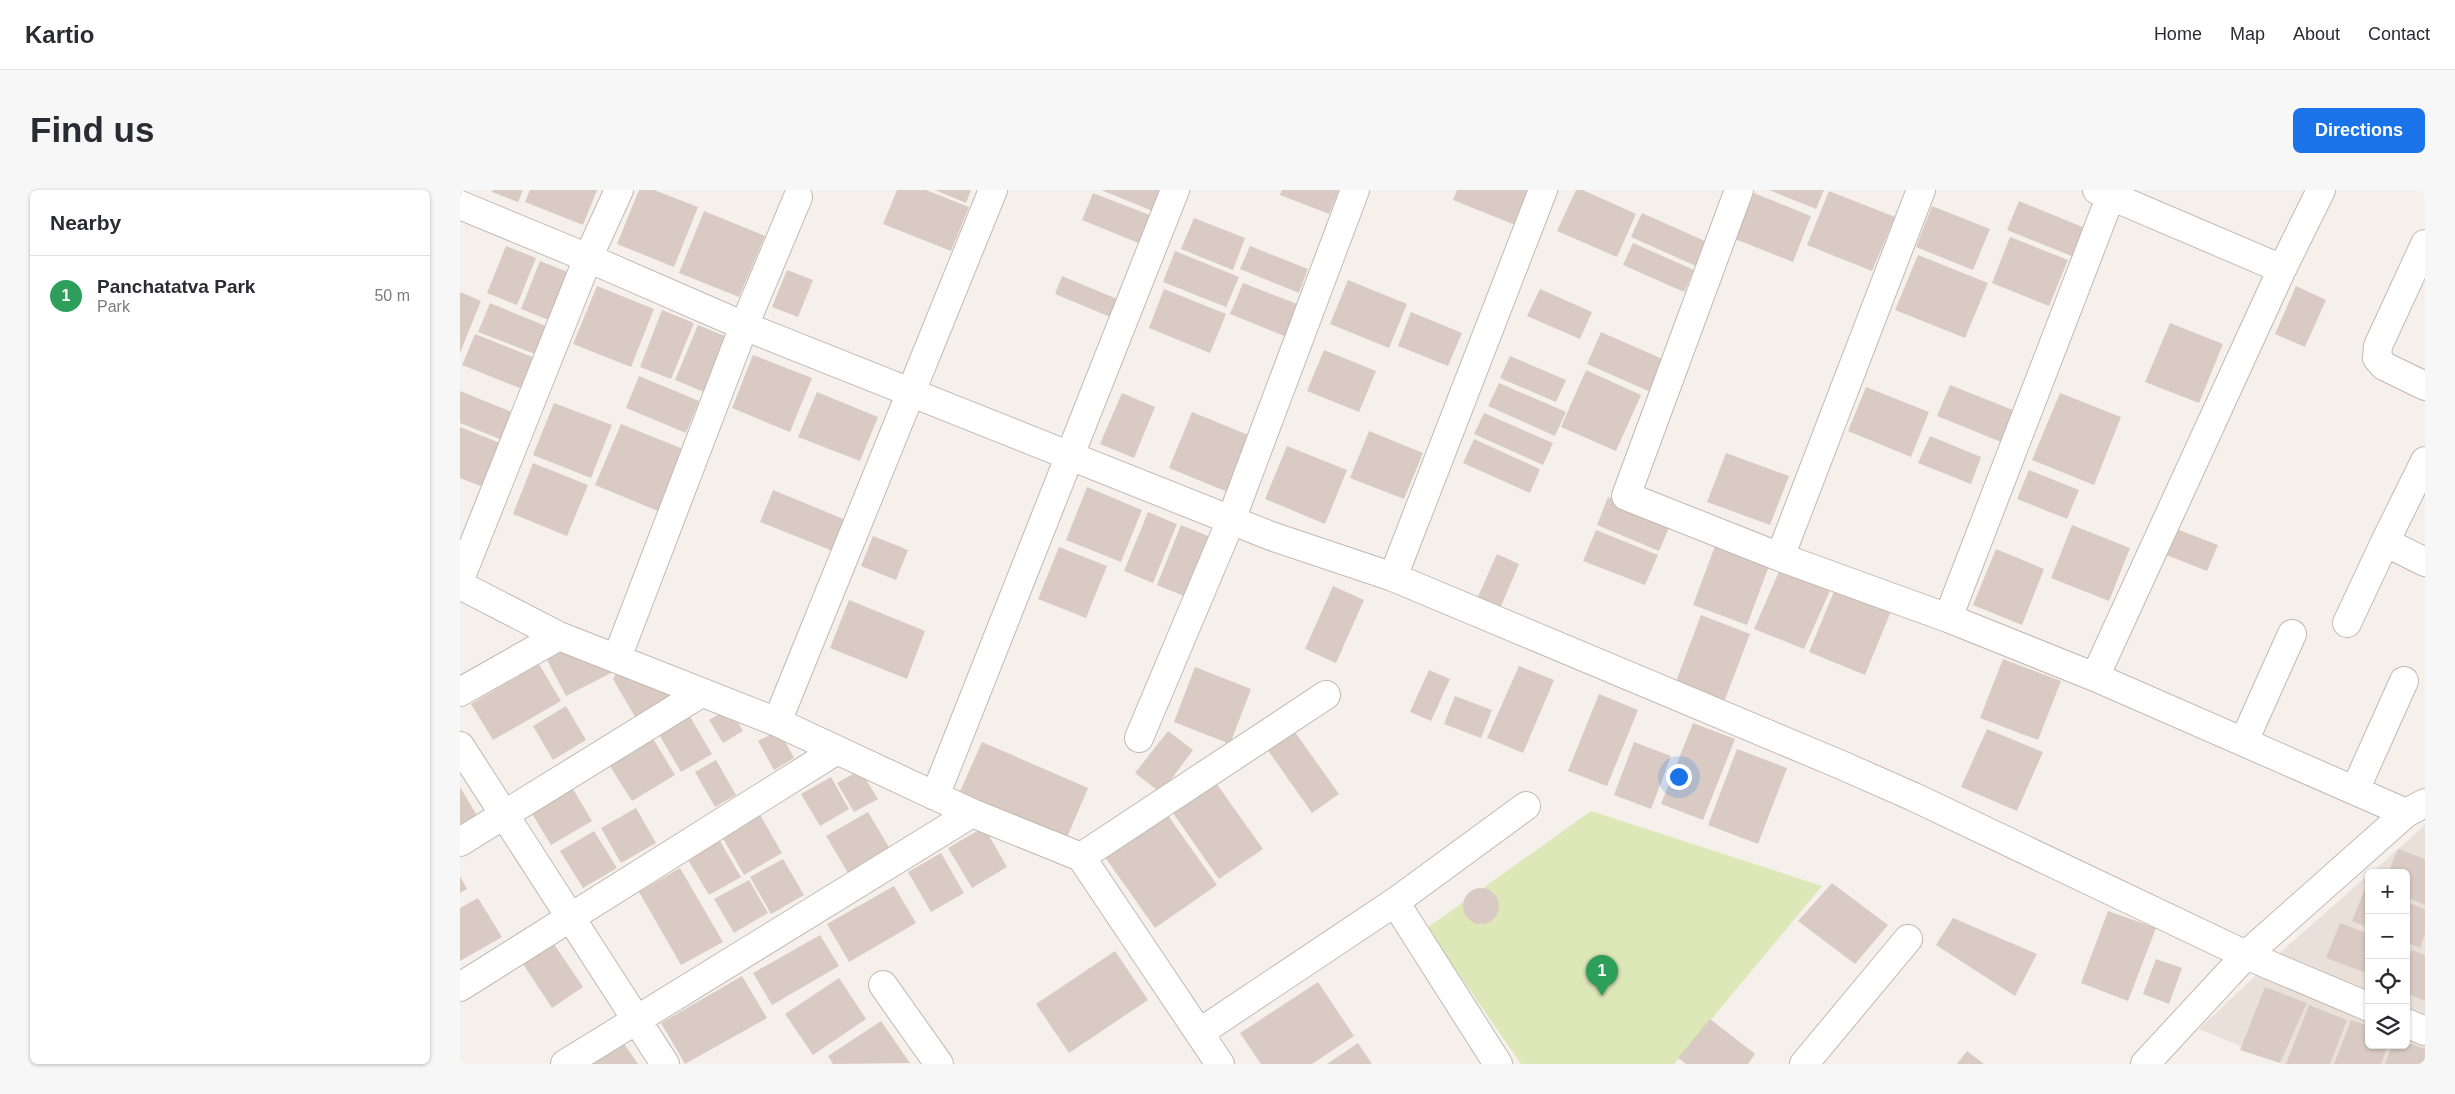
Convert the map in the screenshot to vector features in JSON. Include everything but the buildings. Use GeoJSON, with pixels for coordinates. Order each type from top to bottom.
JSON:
{"type":"FeatureCollection","features":[{"type":"Feature","properties":{"kind":"street"},"geometry":{"type":"LineString","coordinates":[[460,579],[588,258],[619,190]]}},
{"type":"Feature","properties":{"kind":"street"},"geometry":{"type":"LineString","coordinates":[[777,722],[912,394],[993,190]]}},
{"type":"Feature","properties":{"kind":"street"},"geometry":{"type":"LineString","coordinates":[[935,796],[1175,190]]}},
{"type":"Feature","properties":{"kind":"street"},"geometry":{"type":"LineString","coordinates":[[1139,738],[1231,520],[1355,190]]}},
{"type":"Feature","properties":{"kind":"street"},"geometry":{"type":"LineString","coordinates":[[1393,578],[1544,190]]}},
{"type":"Feature","properties":{"kind":"street"},"geometry":{"type":"LineString","coordinates":[[1739,190],[1626,496],[1780,557],[1948,618],[2095,677],[2354,790],[2415,808]]}},
{"type":"Feature","properties":{"kind":"street"},"geometry":{"type":"LineString","coordinates":[[1780,557],[1921,190]]}},
{"type":"Feature","properties":{"kind":"street"},"geometry":{"type":"LineString","coordinates":[[2095,677],[2282,269],[2321,190]]}},
{"type":"Feature","properties":{"kind":"street"},"geometry":{"type":"LineString","coordinates":[[1948,618],[2107,192],[2282,269]]}},
{"type":"Feature","properties":{"kind":"street"},"geometry":{"type":"LineString","coordinates":[[617,658],[744,326],[798,197]]}},
{"type":"Feature","properties":{"kind":"street"},"geometry":{"type":"LineString","coordinates":[[460,205],[744,326],[1070,458],[1231,520],[1393,578],[1881,782],[2246,955],[2365,1006]]}},
{"type":"Feature","properties":{"kind":"street"},"geometry":{"type":"LineString","coordinates":[[2425,244],[2378,346],[2377,358],[2384,366],[2425,386]]}},
{"type":"Feature","properties":{"kind":"street"},"geometry":{"type":"LineString","coordinates":[[2347,623],[2425,461]]}},
{"type":"Feature","properties":{"kind":"street"},"geometry":{"type":"LineString","coordinates":[[2385,542],[2425,562]]}},
{"type":"Feature","properties":{"kind":"street"},"geometry":{"type":"LineString","coordinates":[[460,585],[559,636],[777,722],[972,813],[1081,856],[1220,1064]]}},
{"type":"Feature","properties":{"kind":"street"},"geometry":{"type":"LineString","coordinates":[[2244,741],[2292,634]]}},
{"type":"Feature","properties":{"kind":"street"},"geometry":{"type":"LineString","coordinates":[[460,692],[559,636]]}},
{"type":"Feature","properties":{"kind":"street"},"geometry":{"type":"LineString","coordinates":[[2354,790],[2404,681]]}},
{"type":"Feature","properties":{"kind":"street"},"geometry":{"type":"LineString","coordinates":[[460,842],[701,693]]}},
{"type":"Feature","properties":{"kind":"street"},"geometry":{"type":"LineString","coordinates":[[1081,856],[1326,695]]}},
{"type":"Feature","properties":{"kind":"street"},"geometry":{"type":"LineString","coordinates":[[460,746],[665,1064]]}},
{"type":"Feature","properties":{"kind":"street"},"geometry":{"type":"LineString","coordinates":[[460,986],[570,919],[837,750]]}},
{"type":"Feature","properties":{"kind":"street"},"geometry":{"type":"LineString","coordinates":[[1199,1033],[1395,902],[1526,806]]}},
{"type":"Feature","properties":{"kind":"street"},"geometry":{"type":"LineString","coordinates":[[2145,1064],[2246,955],[2415,808]]}},
{"type":"Feature","properties":{"kind":"street"},"geometry":{"type":"LineString","coordinates":[[565,1064],[972,813]]}},
{"type":"Feature","properties":{"kind":"street"},"geometry":{"type":"LineString","coordinates":[[1395,902],[1498,1064]]}},
{"type":"Feature","properties":{"kind":"street"},"geometry":{"type":"LineString","coordinates":[[1804,1064],[1908,939]]}},
{"type":"Feature","properties":{"kind":"street"},"geometry":{"type":"LineString","coordinates":[[883,985],[939,1064]]}},
{"type":"Feature","properties":{"kind":"street"},"geometry":{"type":"LineString","coordinates":[[2410,1025],[2425,1031]]}},
{"type":"Feature","properties":{"kind":"shaded area"},"geometry":{"type":"Polygon","coordinates":[[[2425,825],[2425,1064],[2283,1064],[2199,1029],[2282,951],[2365,878],[2365,1049],[2410,1049],[2410,869],[2376,869],[2425,825]]]}},
{"type":"Feature","properties":{"kind":"green space"},"geometry":{"type":"Polygon","coordinates":[[[1591,811],[1822,886],[1674,1064],[1521,1064],[1427,928],[1591,811]]]}},
{"type":"Feature","properties":{"kind":"place","name":"Panchatatva Park"},"geometry":{"type":"Point","coordinates":[1602,996]}}]}
